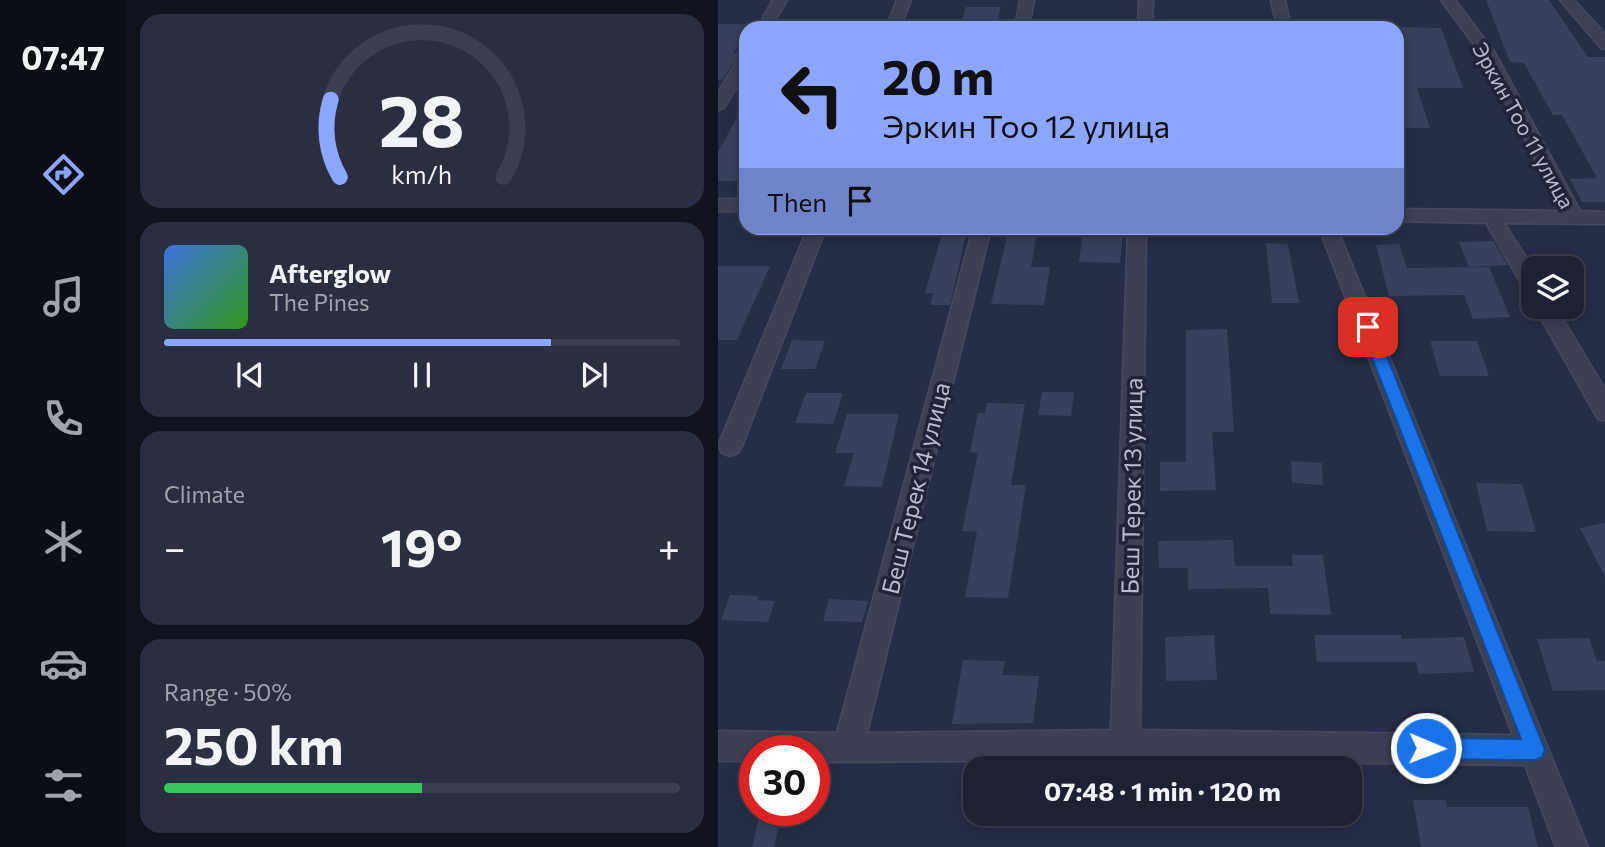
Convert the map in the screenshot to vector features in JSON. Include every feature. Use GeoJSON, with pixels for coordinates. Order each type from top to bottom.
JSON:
{"type":"FeatureCollection","features":[{"type":"Feature","properties":{"kind":"street"},"geometry":{"type":"LineString","coordinates":[[768,21],[780,0]]}},
{"type":"Feature","properties":{"kind":"street"},"geometry":{"type":"LineString","coordinates":[[896,21],[904,0]]}},
{"type":"Feature","properties":{"kind":"street"},"geometry":{"type":"LineString","coordinates":[[1022,21],[1027,0]]}},
{"type":"Feature","properties":{"kind":"street"},"geometry":{"type":"LineString","coordinates":[[1145,21],[1146,0]]}},
{"type":"Feature","properties":{"kind":"street"},"geometry":{"type":"LineString","coordinates":[[1278,0],[1282,21]]}},
{"type":"Feature","properties":{"kind":"street","name":"Эркин Тоо 11 улица"},"geometry":{"type":"LineString","coordinates":[[1448,0],[1488,53],[1574,217]]}},
{"type":"Feature","properties":{"kind":"street"},"geometry":{"type":"LineString","coordinates":[[1567,0],[1605,44]]}},
{"type":"Feature","properties":{"kind":"street"},"geometry":{"type":"LineString","coordinates":[[718,105],[739,70]]}},
{"type":"Feature","properties":{"kind":"street"},"geometry":{"type":"LineString","coordinates":[[718,205],[739,205]]}},
{"type":"Feature","properties":{"kind":"street"},"geometry":{"type":"LineString","coordinates":[[1404,215],[1605,218]]}},
{"type":"Feature","properties":{"kind":"street"},"geometry":{"type":"LineString","coordinates":[[1491,216],[1521,266]]}},
{"type":"Feature","properties":{"kind":"street"},"geometry":{"type":"LineString","coordinates":[[730,446],[814,235]]}},
{"type":"Feature","properties":{"kind":"street","name":"Беш Терек 14 улица"},"geometry":{"type":"LineString","coordinates":[[848,748],[980,235]]}},
{"type":"Feature","properties":{"kind":"street","name":"Беш Терек 13 улица"},"geometry":{"type":"LineString","coordinates":[[1125,745],[1137,235]]}},
{"type":"Feature","properties":{"kind":"street"},"geometry":{"type":"LineString","coordinates":[[1331,235],[1573,847]]}},
{"type":"Feature","properties":{"kind":"street"},"geometry":{"type":"LineString","coordinates":[[1551,319],[1605,412]]}},
{"type":"Feature","properties":{"kind":"street"},"geometry":{"type":"LineString","coordinates":[[718,746],[848,748],[1125,745],[1535,750]]}},
{"type":"Feature","properties":{"kind":"building"},"geometry":{"type":"Polygon","coordinates":[[[1486,0],[1549,0],[1588,57],[1605,57],[1605,202],[1582,202],[1570,179],[1597,178],[1562,115],[1553,115],[1524,63],[1510,62],[1486,0]]]}},
{"type":"Feature","properties":{"kind":"building"},"geometry":{"type":"Polygon","coordinates":[[[966,7],[1001,7],[997,21],[961,21],[966,7]]]}},
{"type":"Feature","properties":{"kind":"building"},"geometry":{"type":"Polygon","coordinates":[[[718,24],[739,24],[739,43],[733,53],[739,55],[723,79],[718,80],[718,24]]]}},
{"type":"Feature","properties":{"kind":"building"},"geometry":{"type":"Polygon","coordinates":[[[1404,27],[1441,28],[1463,88],[1417,88],[1430,128],[1404,128],[1404,27]]]}},
{"type":"Feature","properties":{"kind":"building"},"geometry":{"type":"Polygon","coordinates":[[[739,114],[739,181],[718,181],[718,152],[739,114]]]}},
{"type":"Feature","properties":{"kind":"building"},"geometry":{"type":"Polygon","coordinates":[[[942,235],[966,235],[950,305],[930,305],[933,293],[925,293],[942,235]]]}},
{"type":"Feature","properties":{"kind":"building"},"geometry":{"type":"Polygon","coordinates":[[[1007,235],[1037,235],[1031,267],[1050,267],[1044,305],[991,304],[1007,235]]]}},
{"type":"Feature","properties":{"kind":"building"},"geometry":{"type":"Polygon","coordinates":[[[1083,235],[1123,235],[1120,263],[1079,262],[1083,235]]]}},
{"type":"Feature","properties":{"kind":"building"},"geometry":{"type":"Polygon","coordinates":[[[1493,241],[1508,265],[1469,267],[1459,242],[1493,241]]]}},
{"type":"Feature","properties":{"kind":"building"},"geometry":{"type":"Polygon","coordinates":[[[1266,243],[1288,244],[1299,303],[1272,303],[1266,243]]]}},
{"type":"Feature","properties":{"kind":"building"},"geometry":{"type":"Polygon","coordinates":[[[1399,244],[1407,268],[1489,267],[1510,317],[1473,319],[1464,295],[1389,296],[1376,245],[1399,244]]]}},
{"type":"Feature","properties":{"kind":"building"},"geometry":{"type":"Polygon","coordinates":[[[718,266],[770,266],[737,340],[718,340],[718,266]]]}},
{"type":"Feature","properties":{"kind":"building"},"geometry":{"type":"Polygon","coordinates":[[[1227,329],[1234,432],[1212,432],[1216,490],[1160,491],[1160,462],[1186,462],[1186,330],[1227,329]]]}},
{"type":"Feature","properties":{"kind":"building"},"geometry":{"type":"Polygon","coordinates":[[[792,340],[825,341],[815,369],[781,369],[792,340]]]}},
{"type":"Feature","properties":{"kind":"building"},"geometry":{"type":"Polygon","coordinates":[[[1430,341],[1477,341],[1489,376],[1440,376],[1430,341]]]}},
{"type":"Feature","properties":{"kind":"building"},"geometry":{"type":"Polygon","coordinates":[[[1042,392],[1074,392],[1071,416],[1038,415],[1042,392]]]}},
{"type":"Feature","properties":{"kind":"building"},"geometry":{"type":"Polygon","coordinates":[[[806,393],[843,393],[833,424],[795,423],[806,393]]]}},
{"type":"Feature","properties":{"kind":"building"},"geometry":{"type":"Polygon","coordinates":[[[987,403],[1025,404],[1011,485],[1026,485],[1008,598],[965,597],[977,532],[962,531],[978,453],[970,452],[978,413],[985,413],[987,403]]]}},
{"type":"Feature","properties":{"kind":"building"},"geometry":{"type":"Polygon","coordinates":[[[847,414],[899,414],[882,487],[844,486],[854,453],[835,453],[847,414]]]}},
{"type":"Feature","properties":{"kind":"building"},"geometry":{"type":"Polygon","coordinates":[[[1291,461],[1322,463],[1323,485],[1292,483],[1291,461]]]}},
{"type":"Feature","properties":{"kind":"building"},"geometry":{"type":"Polygon","coordinates":[[[1476,483],[1522,484],[1536,532],[1487,531],[1476,483]]]}},
{"type":"Feature","properties":{"kind":"building"},"geometry":{"type":"Polygon","coordinates":[[[1605,523],[1605,577],[1580,528],[1605,523]]]}},
{"type":"Feature","properties":{"kind":"building"},"geometry":{"type":"Polygon","coordinates":[[[1233,540],[1235,566],[1293,566],[1292,555],[1323,555],[1331,615],[1270,614],[1268,588],[1188,589],[1188,568],[1159,568],[1158,541],[1233,540]]]}},
{"type":"Feature","properties":{"kind":"building"},"geometry":{"type":"Polygon","coordinates":[[[730,595],[758,596],[757,600],[775,601],[768,622],[721,620],[730,595]]]}},
{"type":"Feature","properties":{"kind":"building"},"geometry":{"type":"Polygon","coordinates":[[[829,599],[868,601],[862,622],[823,621],[829,599]]]}},
{"type":"Feature","properties":{"kind":"building"},"geometry":{"type":"Polygon","coordinates":[[[1214,635],[1217,680],[1166,681],[1165,637],[1214,635]]]}},
{"type":"Feature","properties":{"kind":"building"},"geometry":{"type":"Polygon","coordinates":[[[1314,635],[1401,635],[1402,639],[1464,637],[1474,672],[1419,674],[1416,662],[1317,662],[1314,635]]]}},
{"type":"Feature","properties":{"kind":"building"},"geometry":{"type":"Polygon","coordinates":[[[1589,638],[1597,661],[1605,661],[1605,690],[1553,691],[1537,639],[1589,638]]]}},
{"type":"Feature","properties":{"kind":"building"},"geometry":{"type":"Polygon","coordinates":[[[963,660],[1005,661],[1002,675],[1039,676],[1033,723],[952,724],[963,660]]]}},
{"type":"Feature","properties":{"kind":"building"},"geometry":{"type":"Polygon","coordinates":[[[1413,800],[1445,800],[1447,807],[1528,807],[1538,847],[1421,847],[1413,800]]]}},
{"type":"Feature","properties":{"kind":"building"},"geometry":{"type":"Polygon","coordinates":[[[757,826],[779,826],[774,847],[752,847],[757,826]]]}},
{"type":"Feature","properties":{"kind":"route"},"geometry":{"type":"LineString","coordinates":[[1368,327],[1535,750],[1426,748]]}}]}
